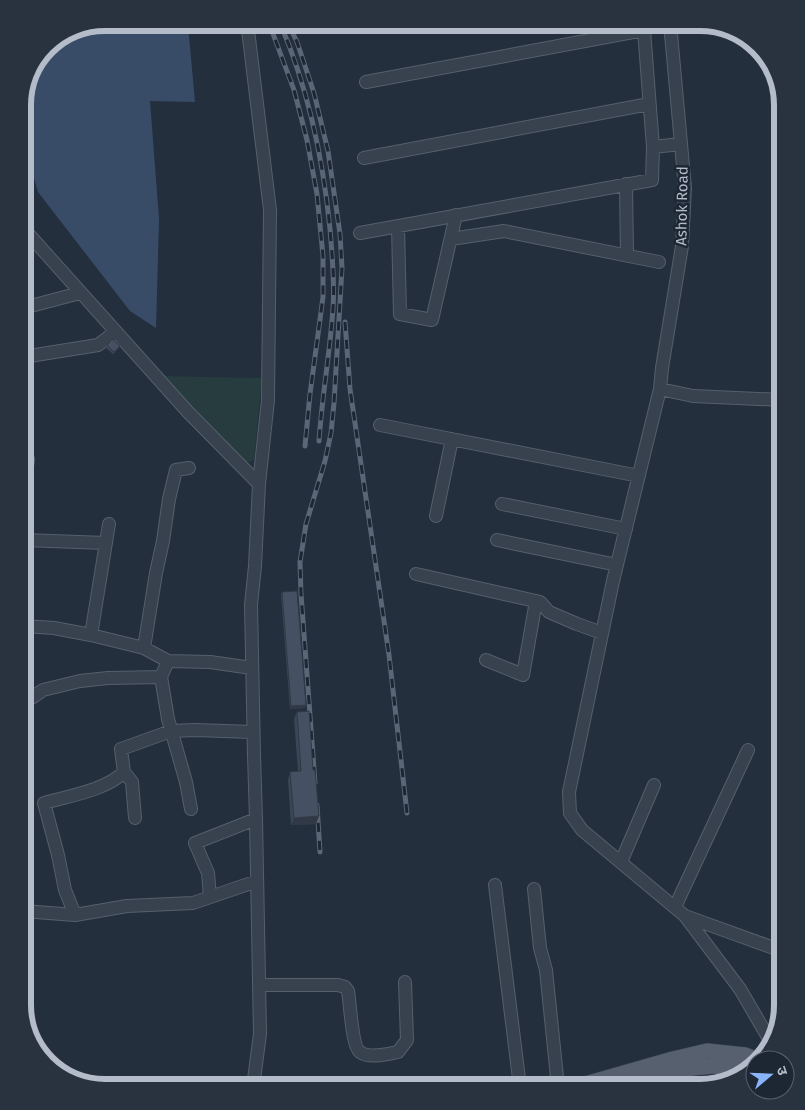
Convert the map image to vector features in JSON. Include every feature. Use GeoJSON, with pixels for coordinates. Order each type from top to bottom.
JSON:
{"type":"FeatureCollection","features":[{"type":"Feature","properties":{"kind":"main road"},"geometry":{"type":"LineString","coordinates":[[606,1079],[707,1051],[745,1062]]}},
{"type":"Feature","properties":{"kind":"main road"},"geometry":{"type":"LineString","coordinates":[[643,1079],[693,1068],[712,1066],[724,1074],[739,1067]]}},
{"type":"Feature","properties":{"kind":"street"},"geometry":{"type":"LineString","coordinates":[[248,31],[270,210],[268,400],[259,484],[251,604],[260,1034],[254,1079]]}},
{"type":"Feature","properties":{"kind":"street"},"geometry":{"type":"LineString","coordinates":[[366,82],[639,31]]}},
{"type":"Feature","properties":{"kind":"street"},"geometry":{"type":"LineString","coordinates":[[360,233],[652,180],[652,147],[644,31]]}},
{"type":"Feature","properties":{"kind":"street","name":"Ashok Road"},"geometry":{"type":"LineString","coordinates":[[671,31],[685,188],[682,246],[660,389],[602,633],[570,792],[570,812],[582,830],[685,916]]}},
{"type":"Feature","properties":{"kind":"street"},"geometry":{"type":"LineString","coordinates":[[364,158],[649,104]]}},
{"type":"Feature","properties":{"kind":"street"},"geometry":{"type":"LineString","coordinates":[[652,147],[681,144]]}},
{"type":"Feature","properties":{"kind":"street"},"geometry":{"type":"LineString","coordinates":[[626,184],[627,255]]}},
{"type":"Feature","properties":{"kind":"street"},"geometry":{"type":"LineString","coordinates":[[398,226],[400,314],[432,320],[456,215]]}},
{"type":"Feature","properties":{"kind":"street"},"geometry":{"type":"LineString","coordinates":[[451,239],[504,231],[659,262]]}},
{"type":"Feature","properties":{"kind":"street"},"geometry":{"type":"LineString","coordinates":[[31,237],[188,412],[259,484]]}},
{"type":"Feature","properties":{"kind":"street"},"geometry":{"type":"LineString","coordinates":[[31,306],[80,293]]}},
{"type":"Feature","properties":{"kind":"street"},"geometry":{"type":"LineString","coordinates":[[31,356],[98,345],[115,332]]}},
{"type":"Feature","properties":{"kind":"street"},"geometry":{"type":"LineString","coordinates":[[660,389],[693,396],[774,400]]}},
{"type":"Feature","properties":{"kind":"street"},"geometry":{"type":"LineString","coordinates":[[380,425],[639,476]]}},
{"type":"Feature","properties":{"kind":"street"},"geometry":{"type":"LineString","coordinates":[[436,516],[452,439]]}},
{"type":"Feature","properties":{"kind":"street"},"geometry":{"type":"LineString","coordinates":[[144,648],[169,499],[176,470],[190,468]]}},
{"type":"Feature","properties":{"kind":"street"},"geometry":{"type":"LineString","coordinates":[[502,504],[626,529]]}},
{"type":"Feature","properties":{"kind":"street"},"geometry":{"type":"LineString","coordinates":[[91,635],[109,524]]}},
{"type":"Feature","properties":{"kind":"street"},"geometry":{"type":"LineString","coordinates":[[31,540],[106,543]]}},
{"type":"Feature","properties":{"kind":"street"},"geometry":{"type":"LineString","coordinates":[[497,540],[617,565]]}},
{"type":"Feature","properties":{"kind":"street"},"geometry":{"type":"LineString","coordinates":[[416,574],[540,602],[550,612],[602,633]]}},
{"type":"Feature","properties":{"kind":"street"},"geometry":{"type":"LineString","coordinates":[[486,660],[523,675],[536,601]]}},
{"type":"Feature","properties":{"kind":"street"},"geometry":{"type":"LineString","coordinates":[[31,627],[54,628],[91,635],[144,648],[168,661],[210,662],[252,668]]}},
{"type":"Feature","properties":{"kind":"street"},"geometry":{"type":"LineString","coordinates":[[168,661],[161,677],[168,719],[186,782],[191,809]]}},
{"type":"Feature","properties":{"kind":"street"},"geometry":{"type":"LineString","coordinates":[[31,698],[43,690],[80,681],[108,678],[161,677]]}},
{"type":"Feature","properties":{"kind":"street"},"geometry":{"type":"LineString","coordinates":[[135,818],[132,782],[124,772],[121,748],[171,731],[254,732]]}},
{"type":"Feature","properties":{"kind":"street"},"geometry":{"type":"LineString","coordinates":[[675,907],[748,750]]}},
{"type":"Feature","properties":{"kind":"street"},"geometry":{"type":"LineString","coordinates":[[75,916],[65,890],[44,803],[90,790],[117,779],[124,772]]}},
{"type":"Feature","properties":{"kind":"street"},"geometry":{"type":"LineString","coordinates":[[621,862],[654,785]]}},
{"type":"Feature","properties":{"kind":"street"},"geometry":{"type":"LineString","coordinates":[[210,897],[208,873],[195,843],[256,819]]}},
{"type":"Feature","properties":{"kind":"street"},"geometry":{"type":"LineString","coordinates":[[31,912],[75,916],[127,906],[193,903],[257,881]]}},
{"type":"Feature","properties":{"kind":"street"},"geometry":{"type":"LineString","coordinates":[[495,885],[519,1079]]}},
{"type":"Feature","properties":{"kind":"street"},"geometry":{"type":"LineString","coordinates":[[534,889],[540,948],[546,970],[557,1079]]}},
{"type":"Feature","properties":{"kind":"street"},"geometry":{"type":"LineString","coordinates":[[685,916],[774,948]]}},
{"type":"Feature","properties":{"kind":"street"},"geometry":{"type":"LineString","coordinates":[[685,916],[740,989],[767,1035]]}},
{"type":"Feature","properties":{"kind":"street"},"geometry":{"type":"LineString","coordinates":[[259,985],[338,985],[345,987],[348,991],[357,1048],[365,1054],[382,1056],[398,1052],[407,1040],[404,982]]}},
{"type":"Feature","properties":{"kind":"green space"},"geometry":{"type":"Polygon","coordinates":[[[161,376],[262,378],[254,460],[246,463],[161,376]]]}},
{"type":"Feature","properties":{"kind":"water"},"geometry":{"type":"Polygon","coordinates":[[[106,31],[189,31],[195,102],[150,101],[159,219],[156,328],[130,311],[38,192],[31,167],[31,101],[39,73],[53,53],[77,37],[91,33],[106,31]]]}},
{"type":"Feature","properties":{"kind":"building"},"geometry":{"type":"Polygon","coordinates":[[[112,339],[120,346],[114,352],[107,345],[112,339]]]}},
{"type":"Feature","properties":{"kind":"building"},"geometry":{"type":"Polygon","coordinates":[[[297,591],[306,705],[291,706],[282,592],[297,591]]]}},
{"type":"Feature","properties":{"kind":"building"},"geometry":{"type":"Polygon","coordinates":[[[309,711],[313,770],[315,770],[319,816],[294,818],[290,772],[301,771],[297,712],[309,711]]]}},
{"type":"Feature","properties":{"kind":"railway"},"geometry":{"type":"LineString","coordinates":[[272,31],[294,90],[307,140],[317,194],[323,256],[323,297],[305,446]]}},
{"type":"Feature","properties":{"kind":"railway"},"geometry":{"type":"LineString","coordinates":[[283,31],[299,73],[313,124],[323,176],[330,229],[334,298],[319,441]]}},
{"type":"Feature","properties":{"kind":"railway"},"geometry":{"type":"LineString","coordinates":[[292,31],[314,93],[328,151],[340,234],[342,268],[331,433],[325,461],[306,524],[300,562],[315,783]]}},
{"type":"Feature","properties":{"kind":"railway"},"geometry":{"type":"LineString","coordinates":[[345,322],[350,389],[389,655],[407,813]]}},
{"type":"Feature","properties":{"kind":"railway"},"geometry":{"type":"LineString","coordinates":[[317,805],[320,852]]}}]}
